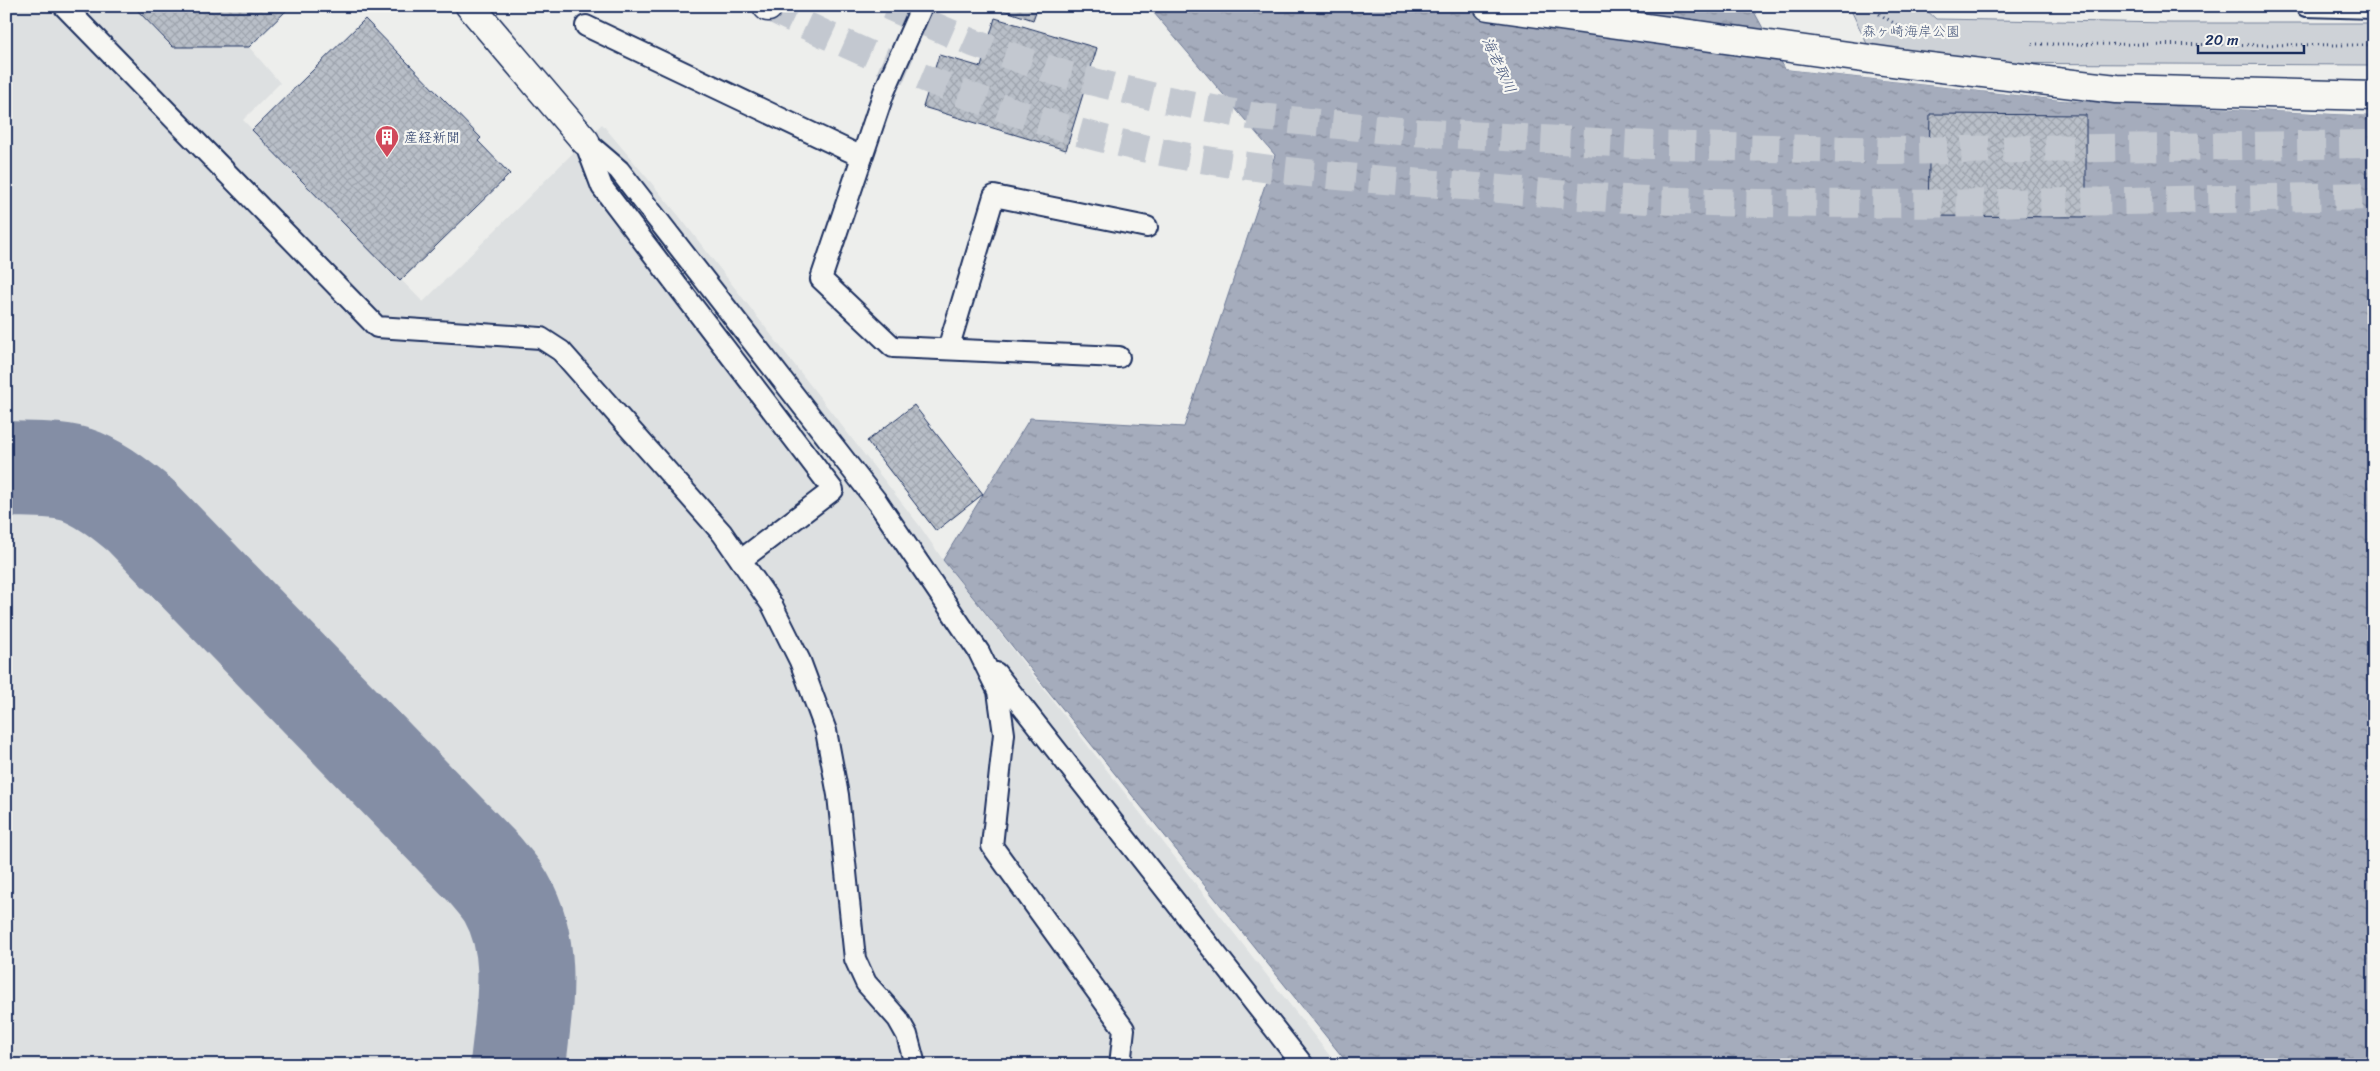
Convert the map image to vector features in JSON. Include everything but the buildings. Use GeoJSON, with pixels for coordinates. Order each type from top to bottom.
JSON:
{"type":"FeatureCollection","features":[{"type":"Feature","properties":{"kind":"main road"},"geometry":{"type":"LineString","coordinates":[[470,6],[585,141]]}},
{"type":"Feature","properties":{"kind":"main road"},"geometry":{"type":"LineString","coordinates":[[1488,6],[1906,64],[2116,89],[2374,96]]}},
{"type":"Feature","properties":{"kind":"lane"},"geometry":{"type":"LineString","coordinates":[[64,6],[377,327],[541,338],[561,351],[722,533],[772,605],[800,661],[826,731],[838,795],[855,958],[866,983],[898,1019],[906,1035],[915,1065]]}},
{"type":"Feature","properties":{"kind":"lane"},"geometry":{"type":"LineString","coordinates":[[922,6],[884,92],[821,279],[893,347],[1119,357]]}},
{"type":"Feature","properties":{"kind":"lane"},"geometry":{"type":"LineString","coordinates":[[2306,6],[2374,8]]}},
{"type":"Feature","properties":{"kind":"lane"},"geometry":{"type":"LineString","coordinates":[[586,26],[862,157]]}},
{"type":"Feature","properties":{"kind":"lane"},"geometry":{"type":"LineString","coordinates":[[585,141],[602,187],[834,490],[741,560]]}},
{"type":"Feature","properties":{"kind":"lane"},"geometry":{"type":"LineString","coordinates":[[585,141],[619,170],[878,503],[979,652],[1303,1065]]}},
{"type":"Feature","properties":{"kind":"lane"},"geometry":{"type":"LineString","coordinates":[[948,349],[994,196],[1147,227]]}},
{"type":"Feature","properties":{"kind":"lane"},"geometry":{"type":"LineString","coordinates":[[979,652],[998,691],[1004,734],[992,846],[1124,1029],[1120,1065]]}},
{"type":"Feature","properties":{"kind":"path"},"geometry":{"type":"LineString","coordinates":[[1873,6],[1880,14],[1907,31]]}},
{"type":"Feature","properties":{"kind":"path"},"geometry":{"type":"LineString","coordinates":[[2025,44],[2374,45]]}},
{"type":"Feature","properties":{"kind":"shaded area"},"geometry":{"type":"Polygon","coordinates":[[[6,6],[133,6],[173,47],[249,47],[280,83],[243,120],[423,302],[602,124],[679,216],[919,525],[943,560],[1337,1065],[6,1065],[6,6]]]}},
{"type":"Feature","properties":{"kind":"green space","name":"森ヶ崎海岸公園"},"geometry":{"type":"Polygon","coordinates":[[[1849,6],[1922,6],[1936,19],[2171,23],[2374,23],[2374,65],[1936,63],[1868,46],[1849,6]]]}},
{"type":"Feature","properties":{"kind":"water","name":"海老取川"},"geometry":{"type":"Polygon","coordinates":[[[1148,6],[1751,6],[1785,69],[2061,100],[2374,116],[2374,1065],[1349,1065],[943,560],[1030,418],[1184,427],[1275,155],[1148,6]]]}},
{"type":"Feature","properties":{"kind":"pier"},"geometry":{"type":"Polygon","coordinates":[[[1786,66],[2062,98],[2374,113],[2374,116],[2061,100],[1785,69],[1786,66]]]}},
{"type":"Feature","properties":{"kind":"taxiway"},"geometry":{"type":"LineString","coordinates":[[6,469],[65,472],[83,477],[107,490],[141,516],[484,869],[506,897],[515,917],[525,958],[525,1001],[518,1065]]}},
{"type":"Feature","properties":{"kind":"tunnel"},"geometry":{"type":"LineString","coordinates":[[888,6],[973,43],[1066,75],[1163,99],[1250,116],[1409,132],[1652,145],[1893,151],[2374,144]]}},
{"type":"Feature","properties":{"kind":"tunnel"},"geometry":{"type":"LineString","coordinates":[[768,7],[908,71],[1004,108],[1052,124],[1152,150],[1192,158],[1273,169],[1355,178],[1586,196],[1740,203],[2012,203],[2374,196]]}},
{"type":"Feature","properties":{"kind":"place","name":"産経新聞"},"geometry":{"type":"Point","coordinates":[387,158]}}]}
